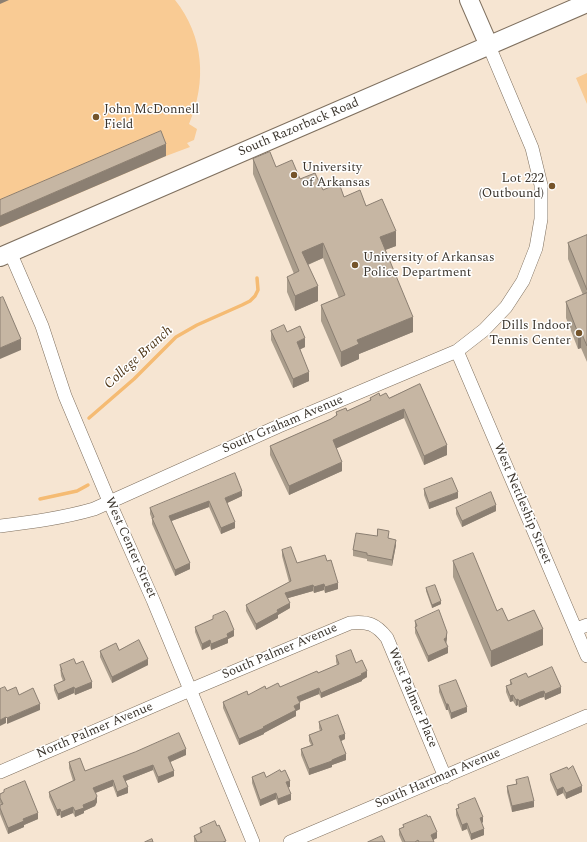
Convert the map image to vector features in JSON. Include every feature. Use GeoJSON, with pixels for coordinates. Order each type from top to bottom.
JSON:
{"type":"FeatureCollection","features":[{"type":"Feature","properties":{"kind":"main road"},"geometry":{"type":"LineString","coordinates":[[469,0],[489,46]]}},
{"type":"Feature","properties":{"kind":"main road","name":"South Razorback Road"},"geometry":{"type":"LineString","coordinates":[[5,254],[587,3]]}},
{"type":"Feature","properties":{"kind":"street","name":"South Graham Avenue"},"geometry":{"type":"LineString","coordinates":[[0,526],[51,520],[71,516],[94,508],[279,426],[457,351],[484,330],[506,307],[523,281],[536,248],[541,219],[541,185],[532,148],[489,46]]}},
{"type":"Feature","properties":{"kind":"street","name":"West Center Street"},"geometry":{"type":"LineString","coordinates":[[5,254],[42,326],[65,396],[153,600],[253,842]]}},
{"type":"Feature","properties":{"kind":"street","name":"West Nettleship Street"},"geometry":{"type":"LineString","coordinates":[[457,351],[581,627],[587,656]]}},
{"type":"Feature","properties":{"kind":"street","name":"South Palmer Avenue"},"geometry":{"type":"LineString","coordinates":[[190,690],[350,623],[361,622],[371,624]]}},
{"type":"Feature","properties":{"kind":"street","name":"West Palmer Place"},"geometry":{"type":"LineString","coordinates":[[371,624],[380,630],[387,638],[445,777]]}},
{"type":"Feature","properties":{"kind":"street","name":"North Palmer Avenue"},"geometry":{"type":"LineString","coordinates":[[0,772],[190,690]]}},
{"type":"Feature","properties":{"kind":"street","name":"South Hartman Avenue"},"geometry":{"type":"LineString","coordinates":[[290,842],[587,716]]}},
{"type":"Feature","properties":{"kind":"shaded area","name":"John McDonnell Field"},"geometry":{"type":"Polygon","coordinates":[[[0,0],[175,0],[185,14],[192,29],[200,60],[198,92],[195,108],[189,124],[197,129],[194,140],[187,143],[190,147],[0,227],[0,0]]]}},
{"type":"Feature","properties":{"kind":"shaded area"},"geometry":{"type":"Polygon","coordinates":[[[587,73],[587,104],[576,78],[587,73]]]}},
{"type":"Feature","properties":{"kind":"building"},"geometry":{"type":"Polygon","coordinates":[[[161,131],[166,144],[0,216],[0,200],[161,131]]]}},
{"type":"Feature","properties":{"kind":"building","name":"University of Arkansas Police Department"},"geometry":{"type":"Polygon","coordinates":[[[270,152],[276,167],[292,160],[300,179],[315,173],[323,190],[339,183],[344,197],[360,190],[366,206],[382,199],[396,231],[380,237],[413,317],[357,340],[359,344],[341,352],[321,305],[345,295],[323,243],[302,252],[318,286],[295,296],[287,277],[299,271],[253,159],[270,152]]]}},
{"type":"Feature","properties":{"kind":"building"},"geometry":{"type":"Polygon","coordinates":[[[587,235],[587,290],[568,243],[587,235]]]}},
{"type":"Feature","properties":{"kind":"building"},"geometry":{"type":"Polygon","coordinates":[[[587,293],[587,346],[581,332],[578,333],[566,302],[587,293]]]}},
{"type":"Feature","properties":{"kind":"building"},"geometry":{"type":"Polygon","coordinates":[[[3,297],[21,339],[0,348],[0,298],[3,297]]]}},
{"type":"Feature","properties":{"kind":"building"},"geometry":{"type":"Polygon","coordinates":[[[284,325],[287,332],[300,326],[305,338],[297,342],[309,372],[293,379],[271,331],[284,325]]]}},
{"type":"Feature","properties":{"kind":"building"},"geometry":{"type":"Polygon","coordinates":[[[420,384],[447,445],[424,456],[404,409],[333,440],[342,462],[289,486],[270,446],[331,419],[337,415],[336,412],[346,408],[347,411],[371,400],[370,398],[379,393],[380,396],[386,393],[389,398],[420,384]]]}},
{"type":"Feature","properties":{"kind":"building"},"geometry":{"type":"Polygon","coordinates":[[[235,473],[242,491],[225,498],[235,522],[221,528],[209,501],[169,516],[190,563],[175,570],[152,518],[154,517],[150,508],[235,473]]]}},
{"type":"Feature","properties":{"kind":"building"},"geometry":{"type":"Polygon","coordinates":[[[452,478],[458,492],[429,503],[424,489],[452,478]]]}},
{"type":"Feature","properties":{"kind":"building"},"geometry":{"type":"Polygon","coordinates":[[[491,492],[496,505],[462,521],[456,508],[491,492]]]}},
{"type":"Feature","properties":{"kind":"building"},"geometry":{"type":"Polygon","coordinates":[[[378,529],[389,531],[388,538],[396,540],[392,560],[367,555],[367,553],[353,550],[356,533],[377,536],[378,529]]]}},
{"type":"Feature","properties":{"kind":"building"},"geometry":{"type":"Polygon","coordinates":[[[291,547],[297,563],[325,555],[327,561],[331,560],[338,583],[325,587],[324,584],[314,587],[313,585],[285,593],[290,603],[277,610],[278,612],[256,624],[246,605],[291,581],[282,550],[291,547]]]}},
{"type":"Feature","properties":{"kind":"building"},"geometry":{"type":"Polygon","coordinates":[[[473,553],[497,611],[502,608],[508,621],[534,610],[543,629],[491,651],[453,561],[473,553]]]}},
{"type":"Feature","properties":{"kind":"building"},"geometry":{"type":"Polygon","coordinates":[[[435,585],[441,601],[432,605],[426,588],[435,585]]]}},
{"type":"Feature","properties":{"kind":"building"},"geometry":{"type":"Polygon","coordinates":[[[439,610],[447,632],[446,638],[444,639],[448,647],[428,656],[415,627],[417,626],[415,621],[439,610]]]}},
{"type":"Feature","properties":{"kind":"building"},"geometry":{"type":"Polygon","coordinates":[[[225,611],[234,630],[227,634],[228,637],[211,644],[210,640],[202,644],[195,627],[213,619],[213,616],[225,611]]]}},
{"type":"Feature","properties":{"kind":"building"},"geometry":{"type":"Polygon","coordinates":[[[139,640],[148,659],[112,677],[100,651],[116,643],[119,650],[139,640]]]}},
{"type":"Feature","properties":{"kind":"building"},"geometry":{"type":"Polygon","coordinates":[[[351,650],[356,663],[362,660],[367,671],[361,674],[362,675],[321,693],[319,688],[297,697],[300,703],[294,706],[296,710],[263,727],[264,728],[239,739],[223,702],[247,691],[248,695],[265,686],[266,689],[278,683],[280,687],[317,671],[318,673],[339,664],[336,656],[351,650]]]}},
{"type":"Feature","properties":{"kind":"building"},"geometry":{"type":"Polygon","coordinates":[[[74,659],[76,664],[83,661],[92,682],[75,689],[74,687],[58,694],[54,685],[65,680],[60,665],[74,659]]]}},
{"type":"Feature","properties":{"kind":"building"},"geometry":{"type":"Polygon","coordinates":[[[552,667],[561,687],[545,694],[544,691],[540,692],[519,701],[518,699],[516,700],[513,695],[510,696],[506,686],[512,684],[510,680],[526,673],[528,677],[552,667]]]}},
{"type":"Feature","properties":{"kind":"building"},"geometry":{"type":"Polygon","coordinates":[[[456,680],[467,707],[451,713],[439,686],[456,680]]]}},
{"type":"Feature","properties":{"kind":"building"},"geometry":{"type":"Polygon","coordinates":[[[5,687],[7,691],[16,687],[19,695],[33,688],[40,704],[0,720],[0,689],[5,687]]]}},
{"type":"Feature","properties":{"kind":"building"},"geometry":{"type":"Polygon","coordinates":[[[338,715],[345,734],[339,736],[346,754],[332,761],[309,769],[301,749],[313,745],[309,735],[322,730],[319,722],[338,715]]]}},
{"type":"Feature","properties":{"kind":"building"},"geometry":{"type":"Polygon","coordinates":[[[179,733],[186,749],[168,757],[174,771],[158,777],[153,765],[123,776],[128,787],[117,792],[113,780],[93,788],[97,796],[95,800],[83,805],[84,808],[75,811],[73,807],[61,812],[60,809],[57,810],[49,792],[75,780],[69,762],[80,758],[85,771],[179,733]]]}},
{"type":"Feature","properties":{"kind":"building"},"geometry":{"type":"Polygon","coordinates":[[[573,766],[582,786],[566,793],[563,787],[557,790],[550,774],[573,766]]]}},
{"type":"Feature","properties":{"kind":"building"},"geometry":{"type":"Polygon","coordinates":[[[280,770],[281,772],[285,770],[290,781],[286,782],[291,794],[278,799],[276,793],[260,800],[252,777],[264,772],[266,777],[280,770]]]}},
{"type":"Feature","properties":{"kind":"building"},"geometry":{"type":"Polygon","coordinates":[[[528,777],[534,801],[512,806],[507,786],[517,784],[516,780],[528,777]]]}},
{"type":"Feature","properties":{"kind":"building"},"geometry":{"type":"Polygon","coordinates":[[[25,781],[38,813],[23,819],[24,821],[8,828],[0,808],[0,805],[3,804],[0,794],[4,792],[4,790],[25,781]]]}},
{"type":"Feature","properties":{"kind":"building"},"geometry":{"type":"Polygon","coordinates":[[[475,798],[483,817],[480,818],[484,829],[471,834],[467,823],[462,825],[456,809],[459,808],[458,805],[475,798]]]}},
{"type":"Feature","properties":{"kind":"building"},"geometry":{"type":"Polygon","coordinates":[[[427,815],[428,817],[430,816],[437,832],[431,835],[434,842],[419,842],[418,840],[415,842],[405,842],[399,829],[404,827],[403,825],[427,815]]]}},
{"type":"Feature","properties":{"kind":"building"},"geometry":{"type":"Polygon","coordinates":[[[215,821],[217,826],[219,825],[226,841],[197,842],[194,836],[202,832],[200,828],[215,821]]]}},
{"type":"Feature","properties":{"kind":"building"},"geometry":{"type":"Polygon","coordinates":[[[382,836],[385,842],[368,842],[382,836]]]}},
{"type":"Feature","properties":{"kind":"building"},"geometry":{"type":"Polygon","coordinates":[[[152,839],[153,842],[145,842],[152,839]]]}},
{"type":"Feature","properties":{"kind":"waterway","name":"College Branch"},"geometry":{"type":"LineString","coordinates":[[89,418],[134,379],[176,337],[197,325],[250,301],[258,290],[257,278]]}},
{"type":"Feature","properties":{"kind":"waterway","name":"College Branch"},"geometry":{"type":"LineString","coordinates":[[40,499],[77,491],[88,485]]}},
{"type":"Feature","properties":{"kind":"place","name":"John McDonnell Field"},"geometry":{"type":"Point","coordinates":[96,117]}},
{"type":"Feature","properties":{"kind":"place","name":"University of Arkansas"},"geometry":{"type":"Point","coordinates":[294,175]}},
{"type":"Feature","properties":{"kind":"place","name":"Lot 222 (Outbound)"},"geometry":{"type":"Point","coordinates":[552,186]}},
{"type":"Feature","properties":{"kind":"place","name":"University of Arkansas Police Department"},"geometry":{"type":"Point","coordinates":[355,265]}},
{"type":"Feature","properties":{"kind":"place","name":"Dills Indoor Tennis Center"},"geometry":{"type":"Point","coordinates":[579,333]}}]}
